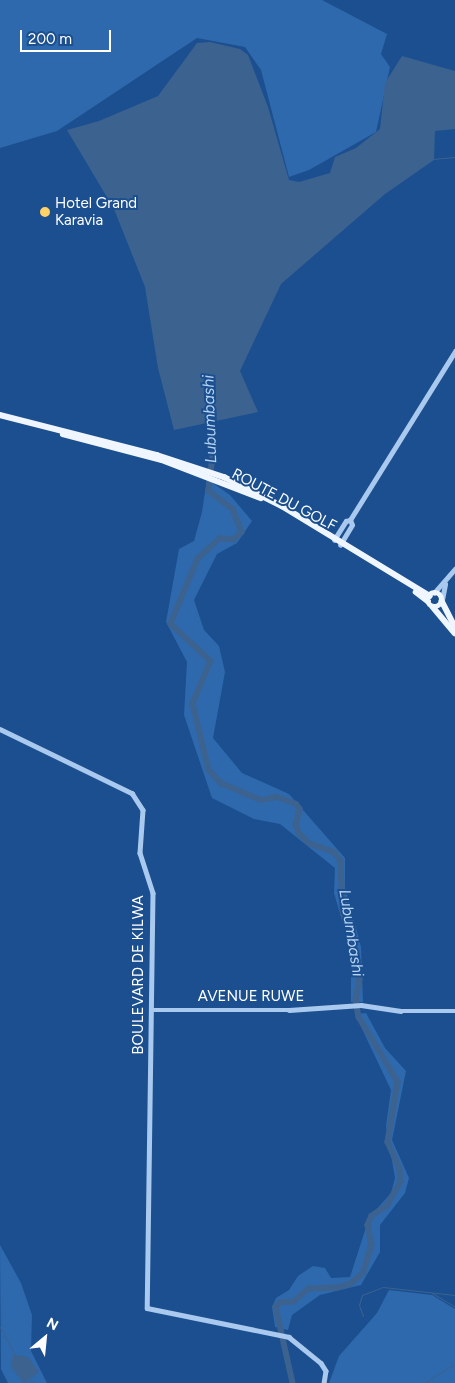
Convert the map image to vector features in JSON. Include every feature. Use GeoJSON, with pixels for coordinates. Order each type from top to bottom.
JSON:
{"type":"FeatureCollection","features":[{"type":"Feature","properties":{"kind":"main road","name":"ROUTE DU GOLF"},"geometry":{"type":"LineString","coordinates":[[0,416],[75,435],[209,474],[259,498],[334,539],[431,597]]}},
{"type":"Feature","properties":{"kind":"main road"},"geometry":{"type":"LineString","coordinates":[[455,626],[442,600],[431,597],[433,606],[455,633]]}},
{"type":"Feature","properties":{"kind":"main road"},"geometry":{"type":"LineString","coordinates":[[433,606],[439,605],[442,600]]}},
{"type":"Feature","properties":{"kind":"street"},"geometry":{"type":"LineString","coordinates":[[334,539],[346,521],[350,520],[455,351]]}},
{"type":"Feature","properties":{"kind":"street"},"geometry":{"type":"LineString","coordinates":[[341,543],[352,525],[350,520]]}},
{"type":"Feature","properties":{"kind":"street"},"geometry":{"type":"LineString","coordinates":[[431,597],[446,582],[455,569]]}},
{"type":"Feature","properties":{"kind":"street"},"geometry":{"type":"LineString","coordinates":[[442,600],[446,582]]}},
{"type":"Feature","properties":{"kind":"street","name":"BOULEVARD DE KILWA"},"geometry":{"type":"LineString","coordinates":[[0,729],[132,793],[142,810],[141,858],[153,893],[147,1308],[286,1336],[314,1357],[326,1371],[324,1383]]}},
{"type":"Feature","properties":{"kind":"street","name":"AVENUE RUWE"},"geometry":{"type":"LineString","coordinates":[[151,1010],[289,1010],[361,1005],[401,1012],[455,1011]]}},
{"type":"Feature","properties":{"kind":"shaded area"},"geometry":{"type":"Polygon","coordinates":[[[0,0],[322,0],[387,34],[381,54],[390,67],[376,132],[309,170],[289,177],[261,70],[245,47],[197,38],[57,131],[0,148],[0,0]]]}},
{"type":"Feature","properties":{"kind":"shaded area"},"geometry":{"type":"Polygon","coordinates":[[[207,479],[230,495],[252,521],[237,543],[217,554],[194,600],[204,630],[219,646],[225,672],[213,738],[242,773],[289,794],[345,858],[345,887],[361,947],[363,1002],[351,1002],[351,951],[334,893],[335,868],[280,824],[254,819],[212,798],[184,715],[187,662],[166,622],[179,549],[194,541],[202,512],[207,479]]]}},
{"type":"Feature","properties":{"kind":"shaded area"},"geometry":{"type":"Polygon","coordinates":[[[366,1013],[385,1048],[406,1071],[392,1140],[409,1178],[405,1193],[380,1225],[380,1252],[361,1285],[320,1295],[292,1315],[288,1330],[275,1327],[272,1307],[276,1298],[289,1290],[298,1276],[313,1266],[325,1268],[331,1278],[350,1277],[369,1218],[391,1193],[395,1178],[386,1126],[391,1090],[355,1014],[366,1013]]]}},
{"type":"Feature","properties":{"kind":"shaded area"},"geometry":{"type":"Polygon","coordinates":[[[0,1245],[21,1283],[32,1315],[31,1351],[47,1383],[8,1383],[1,1369],[0,1245]]]}},
{"type":"Feature","properties":{"kind":"shaded area"},"geometry":{"type":"Polygon","coordinates":[[[389,1290],[432,1295],[455,1309],[455,1383],[329,1383],[339,1356],[377,1313],[389,1290]]]}},
{"type":"Feature","properties":{"kind":"water"},"geometry":{"type":"Polygon","coordinates":[[[210,42],[240,49],[248,55],[268,107],[289,180],[299,182],[330,173],[335,157],[356,148],[380,129],[385,83],[402,56],[455,71],[455,129],[435,131],[434,160],[385,194],[281,284],[240,371],[258,412],[174,430],[158,368],[145,287],[114,209],[67,130],[99,121],[158,96],[197,43],[210,42]]]}},
{"type":"Feature","properties":{"kind":"water"},"geometry":{"type":"Polygon","coordinates":[[[12,1356],[28,1357],[39,1372],[24,1383],[11,1367],[12,1356]]]}},
{"type":"Feature","properties":{"kind":"waterway"},"geometry":{"type":"LineString","coordinates":[[432,159],[455,157]]}},
{"type":"Feature","properties":{"kind":"waterway","name":"Lubumbashi"},"geometry":{"type":"LineString","coordinates":[[212,415],[214,446],[209,491],[233,509],[242,532],[234,540],[220,539],[198,559],[171,624],[211,661],[193,704],[209,770],[221,783],[261,800],[277,797],[296,804],[300,809],[296,825],[299,833],[309,843],[334,852],[341,861],[343,910],[360,979],[356,999],[359,1017],[398,1082],[388,1142],[400,1169],[401,1182],[387,1206],[372,1216],[368,1225],[372,1245],[363,1274],[351,1284],[337,1288],[309,1289],[294,1302],[280,1303],[276,1307],[293,1383]]}},
{"type":"Feature","properties":{"kind":"waterway"},"geometry":{"type":"LineString","coordinates":[[363,1316],[359,1305],[362,1295],[383,1287],[455,1295]]}},
{"type":"Feature","properties":{"kind":"waterway"},"geometry":{"type":"LineString","coordinates":[[432,1293],[455,1307]]}},
{"type":"Feature","properties":{"kind":"waterway"},"geometry":{"type":"LineString","coordinates":[[0,1327],[16,1357]]}},
{"type":"Feature","properties":{"kind":"waterway"},"geometry":{"type":"LineString","coordinates":[[424,1383],[455,1364]]}},
{"type":"Feature","properties":{"kind":"waterway"},"geometry":{"type":"LineString","coordinates":[[30,1379],[33,1383]]}},
{"type":"Feature","properties":{"kind":"place","name":"Hotel Grand Karavia"},"geometry":{"type":"Point","coordinates":[45,212]}}]}
